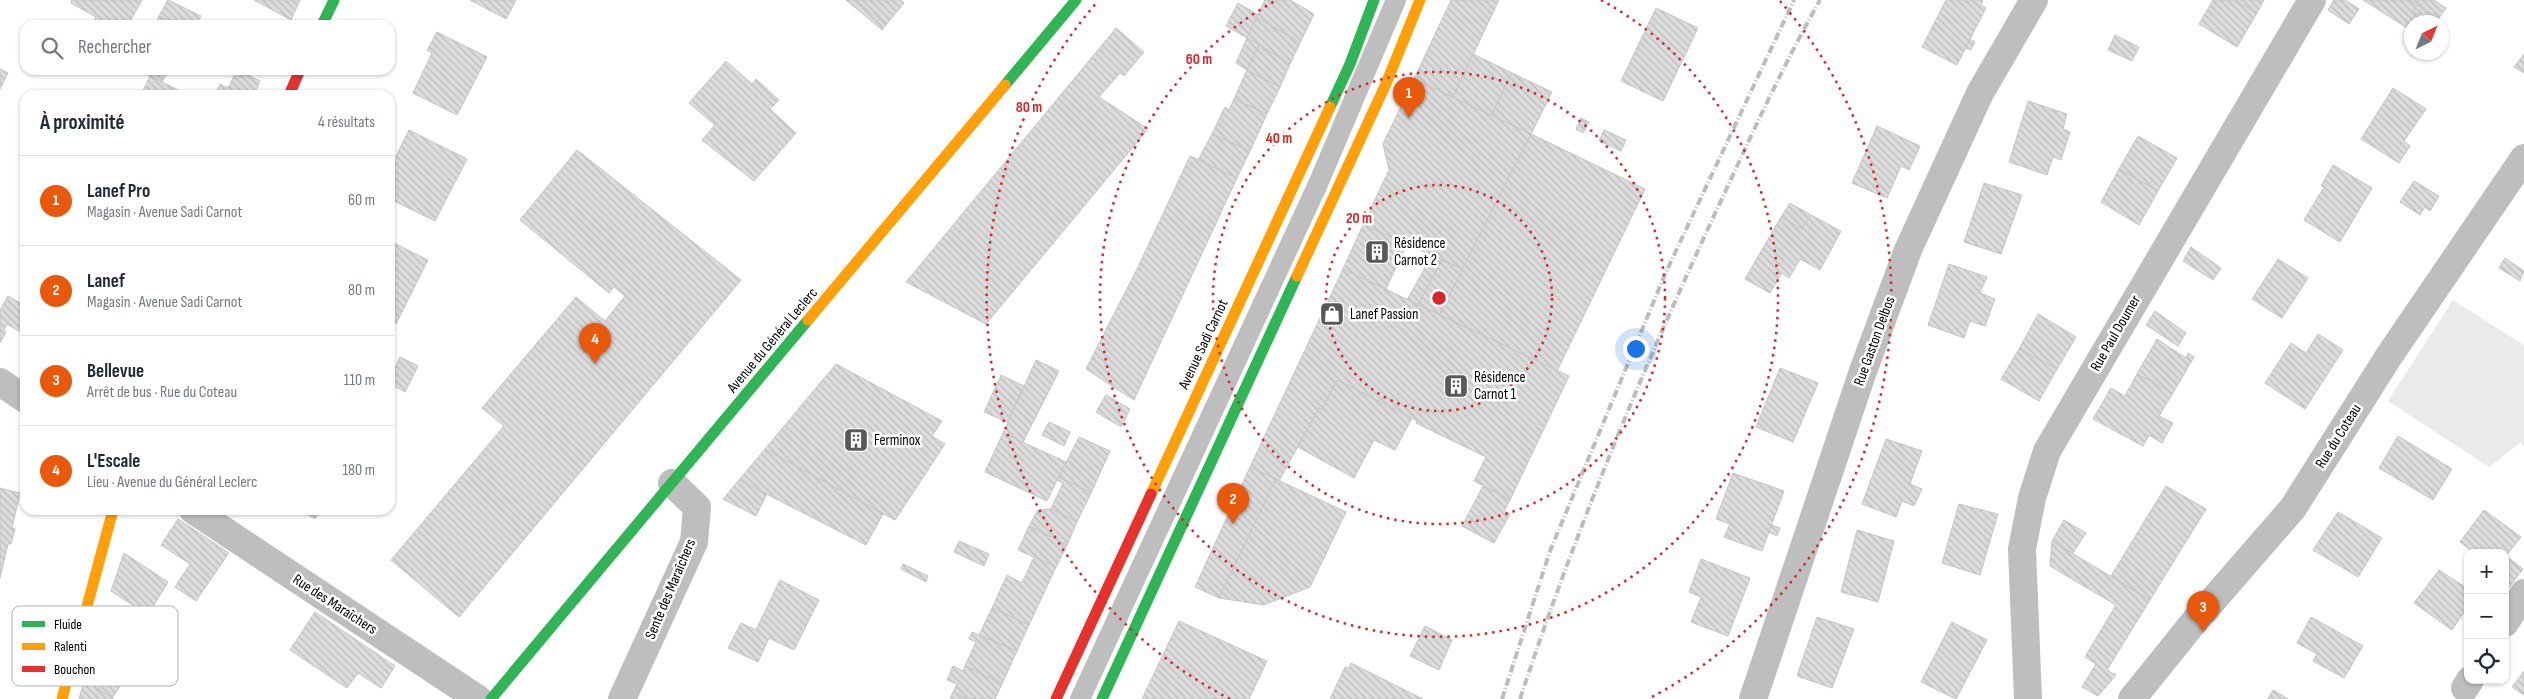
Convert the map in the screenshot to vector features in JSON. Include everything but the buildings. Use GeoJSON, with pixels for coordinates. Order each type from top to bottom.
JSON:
{"type":"FeatureCollection","features":[{"type":"Feature","properties":{"kind":"main road"},"geometry":{"type":"LineString","coordinates":[[324,20],[334,0]]}},
{"type":"Feature","properties":{"kind":"main road","name":"Avenue du Général Leclerc"},"geometry":{"type":"LineString","coordinates":[[491,699],[1076,0]]}},
{"type":"Feature","properties":{"kind":"main road","name":"Avenue Sadi Carnot"},"geometry":{"type":"LineString","coordinates":[[1056,699],[1350,64],[1374,0]]}},
{"type":"Feature","properties":{"kind":"main road"},"geometry":{"type":"LineString","coordinates":[[1102,699],[1385,86],[1420,0]]}},
{"type":"Feature","properties":{"kind":"main road"},"geometry":{"type":"LineString","coordinates":[[290,90],[298,75]]}},
{"type":"Feature","properties":{"kind":"main road"},"geometry":{"type":"LineString","coordinates":[[87,606],[112,515]]}},
{"type":"Feature","properties":{"kind":"main road"},"geometry":{"type":"LineString","coordinates":[[62,699],[66,686]]}},
{"type":"Feature","properties":{"kind":"street","name":"Rue Gaston Delbos"},"geometry":{"type":"LineString","coordinates":[[1753,699],[1863,371],[1908,250],[1980,93],[2034,0]]}},
{"type":"Feature","properties":{"kind":"street","name":"Rue Paul Doumer"},"geometry":{"type":"LineString","coordinates":[[2028,699],[2022,549],[2032,498],[2047,451],[2312,0]]}},
{"type":"Feature","properties":{"kind":"street","name":"Rue du Coteau"},"geometry":{"type":"LineString","coordinates":[[2132,699],[2194,622],[2293,508],[2389,356],[2524,158]]}},
{"type":"Feature","properties":{"kind":"street"},"geometry":{"type":"LineString","coordinates":[[0,382],[20,396]]}},
{"type":"Feature","properties":{"kind":"street","name":"Sente des Maraîchers"},"geometry":{"type":"LineString","coordinates":[[622,699],[694,542],[696,507],[672,483]]}},
{"type":"Feature","properties":{"kind":"street","name":"Rue des Maraîchers"},"geometry":{"type":"LineString","coordinates":[[201,515],[478,699]]}},
{"type":"Feature","properties":{"kind":"street"},"geometry":{"type":"LineString","coordinates":[[2509,617],[2524,593]]}},
{"type":"Feature","properties":{"kind":"lane"},"geometry":{"type":"LineString","coordinates":[[1080,699],[1318,184],[1396,0]]}},
{"type":"Feature","properties":{"kind":"shaded area"},"geometry":{"type":"Polygon","coordinates":[[[2453,300],[2524,345],[2524,446],[2520,443],[2489,467],[2388,401],[2453,300]]]}},
{"type":"Feature","properties":{"kind":"railway"},"geometry":{"type":"LineString","coordinates":[[1502,699],[1550,551],[1666,272],[1794,0]]}},
{"type":"Feature","properties":{"kind":"railway"},"geometry":{"type":"LineString","coordinates":[[1520,699],[1585,517],[1659,338],[1764,108],[1820,0]]}},
{"type":"Feature","properties":{"kind":"traffic: fast"},"geometry":{"type":"LineString","coordinates":[[324,20],[334,0]]}},
{"type":"Feature","properties":{"kind":"traffic: fast"},"geometry":{"type":"LineString","coordinates":[[1005,85],[1076,0]]}},
{"type":"Feature","properties":{"kind":"traffic: fast"},"geometry":{"type":"LineString","coordinates":[[1330,107],[1350,64],[1374,0]]}},
{"type":"Feature","properties":{"kind":"traffic: fast"},"geometry":{"type":"LineString","coordinates":[[1102,699],[1297,276]]}},
{"type":"Feature","properties":{"kind":"traffic: fast"},"geometry":{"type":"LineString","coordinates":[[491,699],[808,320]]}},
{"type":"Feature","properties":{"kind":"traffic: slow"},"geometry":{"type":"LineString","coordinates":[[1297,276],[1385,86],[1420,0]]}},
{"type":"Feature","properties":{"kind":"traffic: slow"},"geometry":{"type":"LineString","coordinates":[[808,320],[1005,85]]}},
{"type":"Feature","properties":{"kind":"traffic: slow"},"geometry":{"type":"LineString","coordinates":[[1151,494],[1330,107]]}},
{"type":"Feature","properties":{"kind":"traffic: slow"},"geometry":{"type":"LineString","coordinates":[[87,606],[112,515]]}},
{"type":"Feature","properties":{"kind":"traffic: slow"},"geometry":{"type":"LineString","coordinates":[[62,699],[66,686]]}},
{"type":"Feature","properties":{"kind":"traffic: jam"},"geometry":{"type":"LineString","coordinates":[[291,90],[298,75]]}},
{"type":"Feature","properties":{"kind":"traffic: jam"},"geometry":{"type":"LineString","coordinates":[[1056,699],[1151,494]]}},
{"type":"Feature","properties":{"kind":"place","name":"Lanef Pro"},"geometry":{"type":"Point","coordinates":[1409,118]}},
{"type":"Feature","properties":{"kind":"place","name":"Résidence Carnot 2"},"geometry":{"type":"Point","coordinates":[1377,252]}},
{"type":"Feature","properties":{"kind":"place","name":"Lanef Passion"},"geometry":{"type":"Point","coordinates":[1332,314]}},
{"type":"Feature","properties":{"kind":"place","name":"L'Escale"},"geometry":{"type":"Point","coordinates":[595,364]}},
{"type":"Feature","properties":{"kind":"place","name":"Résidence Carnot 1"},"geometry":{"type":"Point","coordinates":[1456,386]}},
{"type":"Feature","properties":{"kind":"place","name":"Ferminox"},"geometry":{"type":"Point","coordinates":[856,440]}},
{"type":"Feature","properties":{"kind":"place","name":"Lanef"},"geometry":{"type":"Point","coordinates":[1233,524]}},
{"type":"Feature","properties":{"kind":"place","name":"Bellevue"},"geometry":{"type":"Point","coordinates":[2203,632]}}]}
